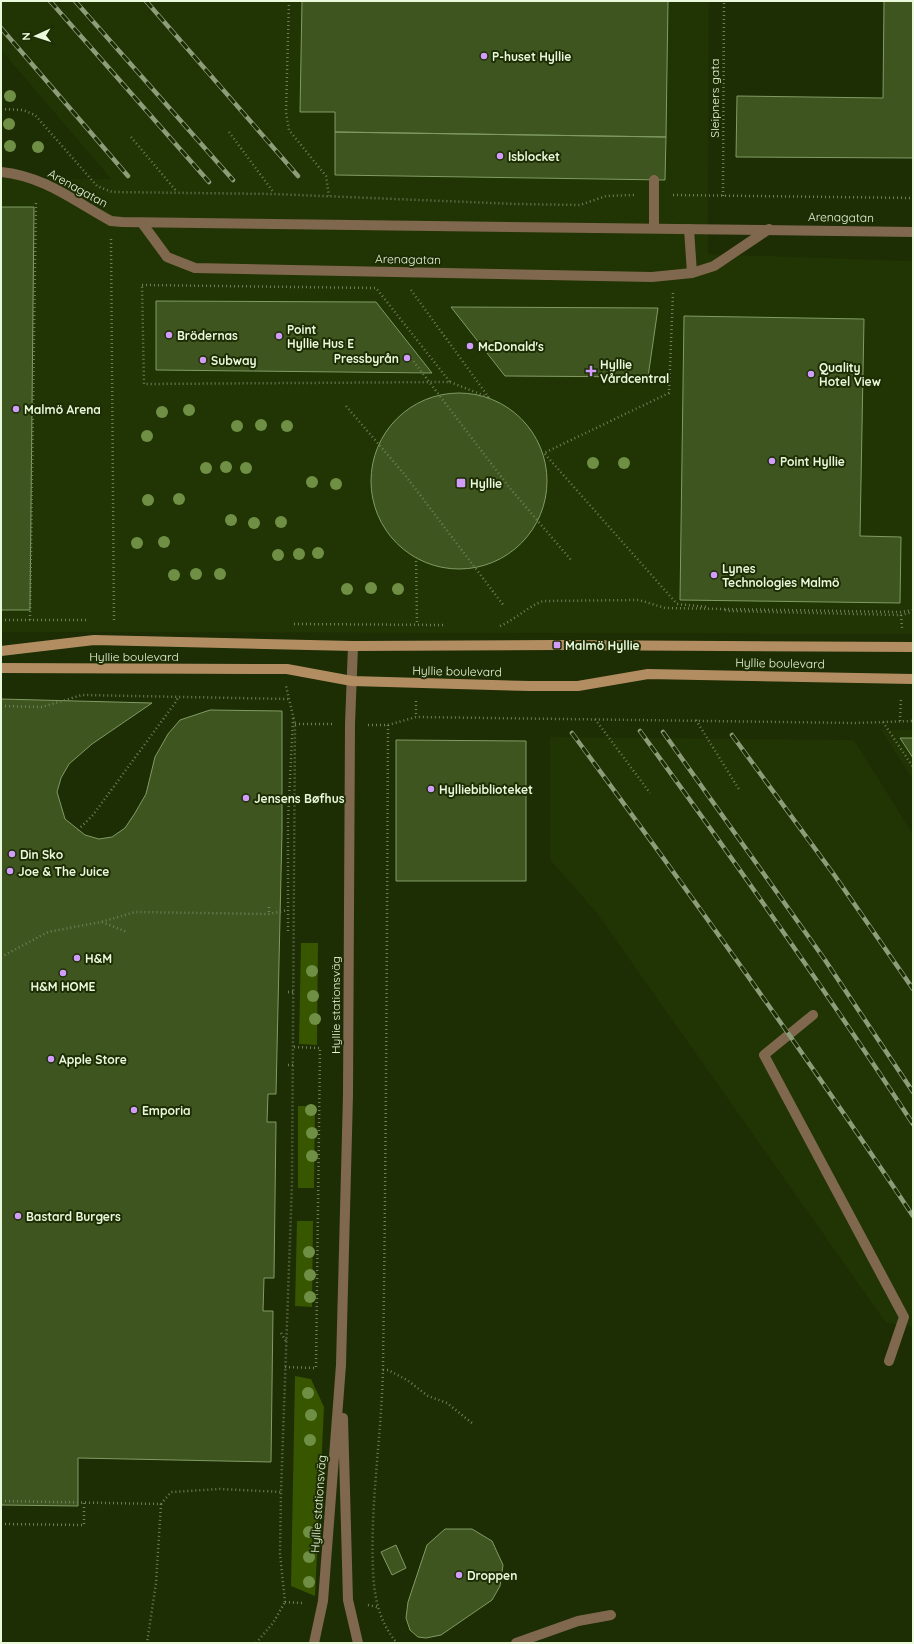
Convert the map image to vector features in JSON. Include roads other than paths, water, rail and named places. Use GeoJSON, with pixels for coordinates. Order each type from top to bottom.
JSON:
{"type":"FeatureCollection","features":[{"type":"Feature","properties":{"kind":"street","name":"Arenagatan"},"geometry":{"type":"LineString","coordinates":[[1,172],[36,180],[52,186],[111,221],[142,223],[769,229],[913,232]]}},
{"type":"Feature","properties":{"kind":"street"},"geometry":{"type":"LineString","coordinates":[[654,180],[654,228]]}},
{"type":"Feature","properties":{"kind":"street","name":"Arenagatan"},"geometry":{"type":"LineString","coordinates":[[142,223],[167,256],[195,268],[652,277],[692,273],[714,266],[769,229]]}},
{"type":"Feature","properties":{"kind":"street"},"geometry":{"type":"LineString","coordinates":[[689,229],[692,273]]}},
{"type":"Feature","properties":{"kind":"street","name":"Hyllie boulevard"},"geometry":{"type":"LineString","coordinates":[[1,651],[94,640],[353,646],[557,645],[913,647]]}},
{"type":"Feature","properties":{"kind":"street","name":"Hyllie stationsväg"},"geometry":{"type":"LineString","coordinates":[[314,1643],[323,1601],[341,1365],[348,1094],[350,732],[353,646]]}},
{"type":"Feature","properties":{"kind":"street","name":"Hyllie boulevard"},"geometry":{"type":"LineString","coordinates":[[1,668],[287,669],[352,681],[578,686],[648,674],[913,679]]}},
{"type":"Feature","properties":{"kind":"street"},"geometry":{"type":"LineString","coordinates":[[813,1015],[764,1055],[904,1317],[889,1361]]}},
{"type":"Feature","properties":{"kind":"street","name":"Hyllie stationsväg"},"geometry":{"type":"LineString","coordinates":[[341,1365],[348,1600],[358,1643]]}},
{"type":"Feature","properties":{"kind":"street"},"geometry":{"type":"LineString","coordinates":[[516,1643],[578,1621],[612,1615]]}},
{"type":"Feature","properties":{"kind":"railway"},"geometry":{"type":"LineString","coordinates":[[50,1],[209,182]]}},
{"type":"Feature","properties":{"kind":"railway"},"geometry":{"type":"LineString","coordinates":[[75,1],[233,180]]}},
{"type":"Feature","properties":{"kind":"railway"},"geometry":{"type":"LineString","coordinates":[[146,1],[298,176]]}},
{"type":"Feature","properties":{"kind":"railway"},"geometry":{"type":"LineString","coordinates":[[1,28],[128,176]]}},
{"type":"Feature","properties":{"kind":"railway"},"geometry":{"type":"LineString","coordinates":[[640,731],[779,926],[913,1124]]}},
{"type":"Feature","properties":{"kind":"railway"},"geometry":{"type":"LineString","coordinates":[[663,732],[825,960],[913,1092]]}},
{"type":"Feature","properties":{"kind":"railway"},"geometry":{"type":"LineString","coordinates":[[572,733],[746,973],[913,1216]]}},
{"type":"Feature","properties":{"kind":"railway"},"geometry":{"type":"LineString","coordinates":[[732,735],[835,876],[913,989]]}},
{"type":"Feature","properties":{"kind":"place","name":"P-huset Hyllie"},"geometry":{"type":"Point","coordinates":[484,56]}},
{"type":"Feature","properties":{"kind":"place","name":"Isblocket"},"geometry":{"type":"Point","coordinates":[500,156]}},
{"type":"Feature","properties":{"kind":"place","name":"Brödernas"},"geometry":{"type":"Point","coordinates":[169,335]}},
{"type":"Feature","properties":{"kind":"place","name":"Point Hyllie Hus E"},"geometry":{"type":"Point","coordinates":[279,336]}},
{"type":"Feature","properties":{"kind":"place","name":"McDonald's"},"geometry":{"type":"Point","coordinates":[470,346]}},
{"type":"Feature","properties":{"kind":"place","name":"Pressbyrån"},"geometry":{"type":"Point","coordinates":[407,358]}},
{"type":"Feature","properties":{"kind":"place","name":"Subway"},"geometry":{"type":"Point","coordinates":[203,360]}},
{"type":"Feature","properties":{"kind":"place","name":"Hyllie Vårdcentral"},"geometry":{"type":"Point","coordinates":[591,371]}},
{"type":"Feature","properties":{"kind":"place","name":"Quality Hotel View"},"geometry":{"type":"Point","coordinates":[811,374]}},
{"type":"Feature","properties":{"kind":"place","name":"Malmö Arena"},"geometry":{"type":"Point","coordinates":[16,409]}},
{"type":"Feature","properties":{"kind":"place","name":"Point Hyllie"},"geometry":{"type":"Point","coordinates":[772,461]}},
{"type":"Feature","properties":{"kind":"place","name":"Hyllie"},"geometry":{"type":"Point","coordinates":[461,483]}},
{"type":"Feature","properties":{"kind":"place","name":"Lynes Technologies Malmö"},"geometry":{"type":"Point","coordinates":[714,575]}},
{"type":"Feature","properties":{"kind":"place","name":"Malmö Hyllie"},"geometry":{"type":"Point","coordinates":[557,645]}},
{"type":"Feature","properties":{"kind":"place","name":"Hylliebiblioteket"},"geometry":{"type":"Point","coordinates":[431,789]}},
{"type":"Feature","properties":{"kind":"place","name":"Jensens Bøfhus"},"geometry":{"type":"Point","coordinates":[246,798]}},
{"type":"Feature","properties":{"kind":"place","name":"Din Sko"},"geometry":{"type":"Point","coordinates":[12,854]}},
{"type":"Feature","properties":{"kind":"place","name":"Joe & The Juice"},"geometry":{"type":"Point","coordinates":[10,871]}},
{"type":"Feature","properties":{"kind":"place","name":"H&M"},"geometry":{"type":"Point","coordinates":[77,958]}},
{"type":"Feature","properties":{"kind":"place","name":"H&M HOME"},"geometry":{"type":"Point","coordinates":[63,973]}},
{"type":"Feature","properties":{"kind":"place","name":"Apple Store"},"geometry":{"type":"Point","coordinates":[51,1059]}},
{"type":"Feature","properties":{"kind":"place","name":"Emporia"},"geometry":{"type":"Point","coordinates":[134,1110]}},
{"type":"Feature","properties":{"kind":"place","name":"Bastard Burgers"},"geometry":{"type":"Point","coordinates":[18,1216]}},
{"type":"Feature","properties":{"kind":"place","name":"Droppen"},"geometry":{"type":"Point","coordinates":[459,1575]}}]}
